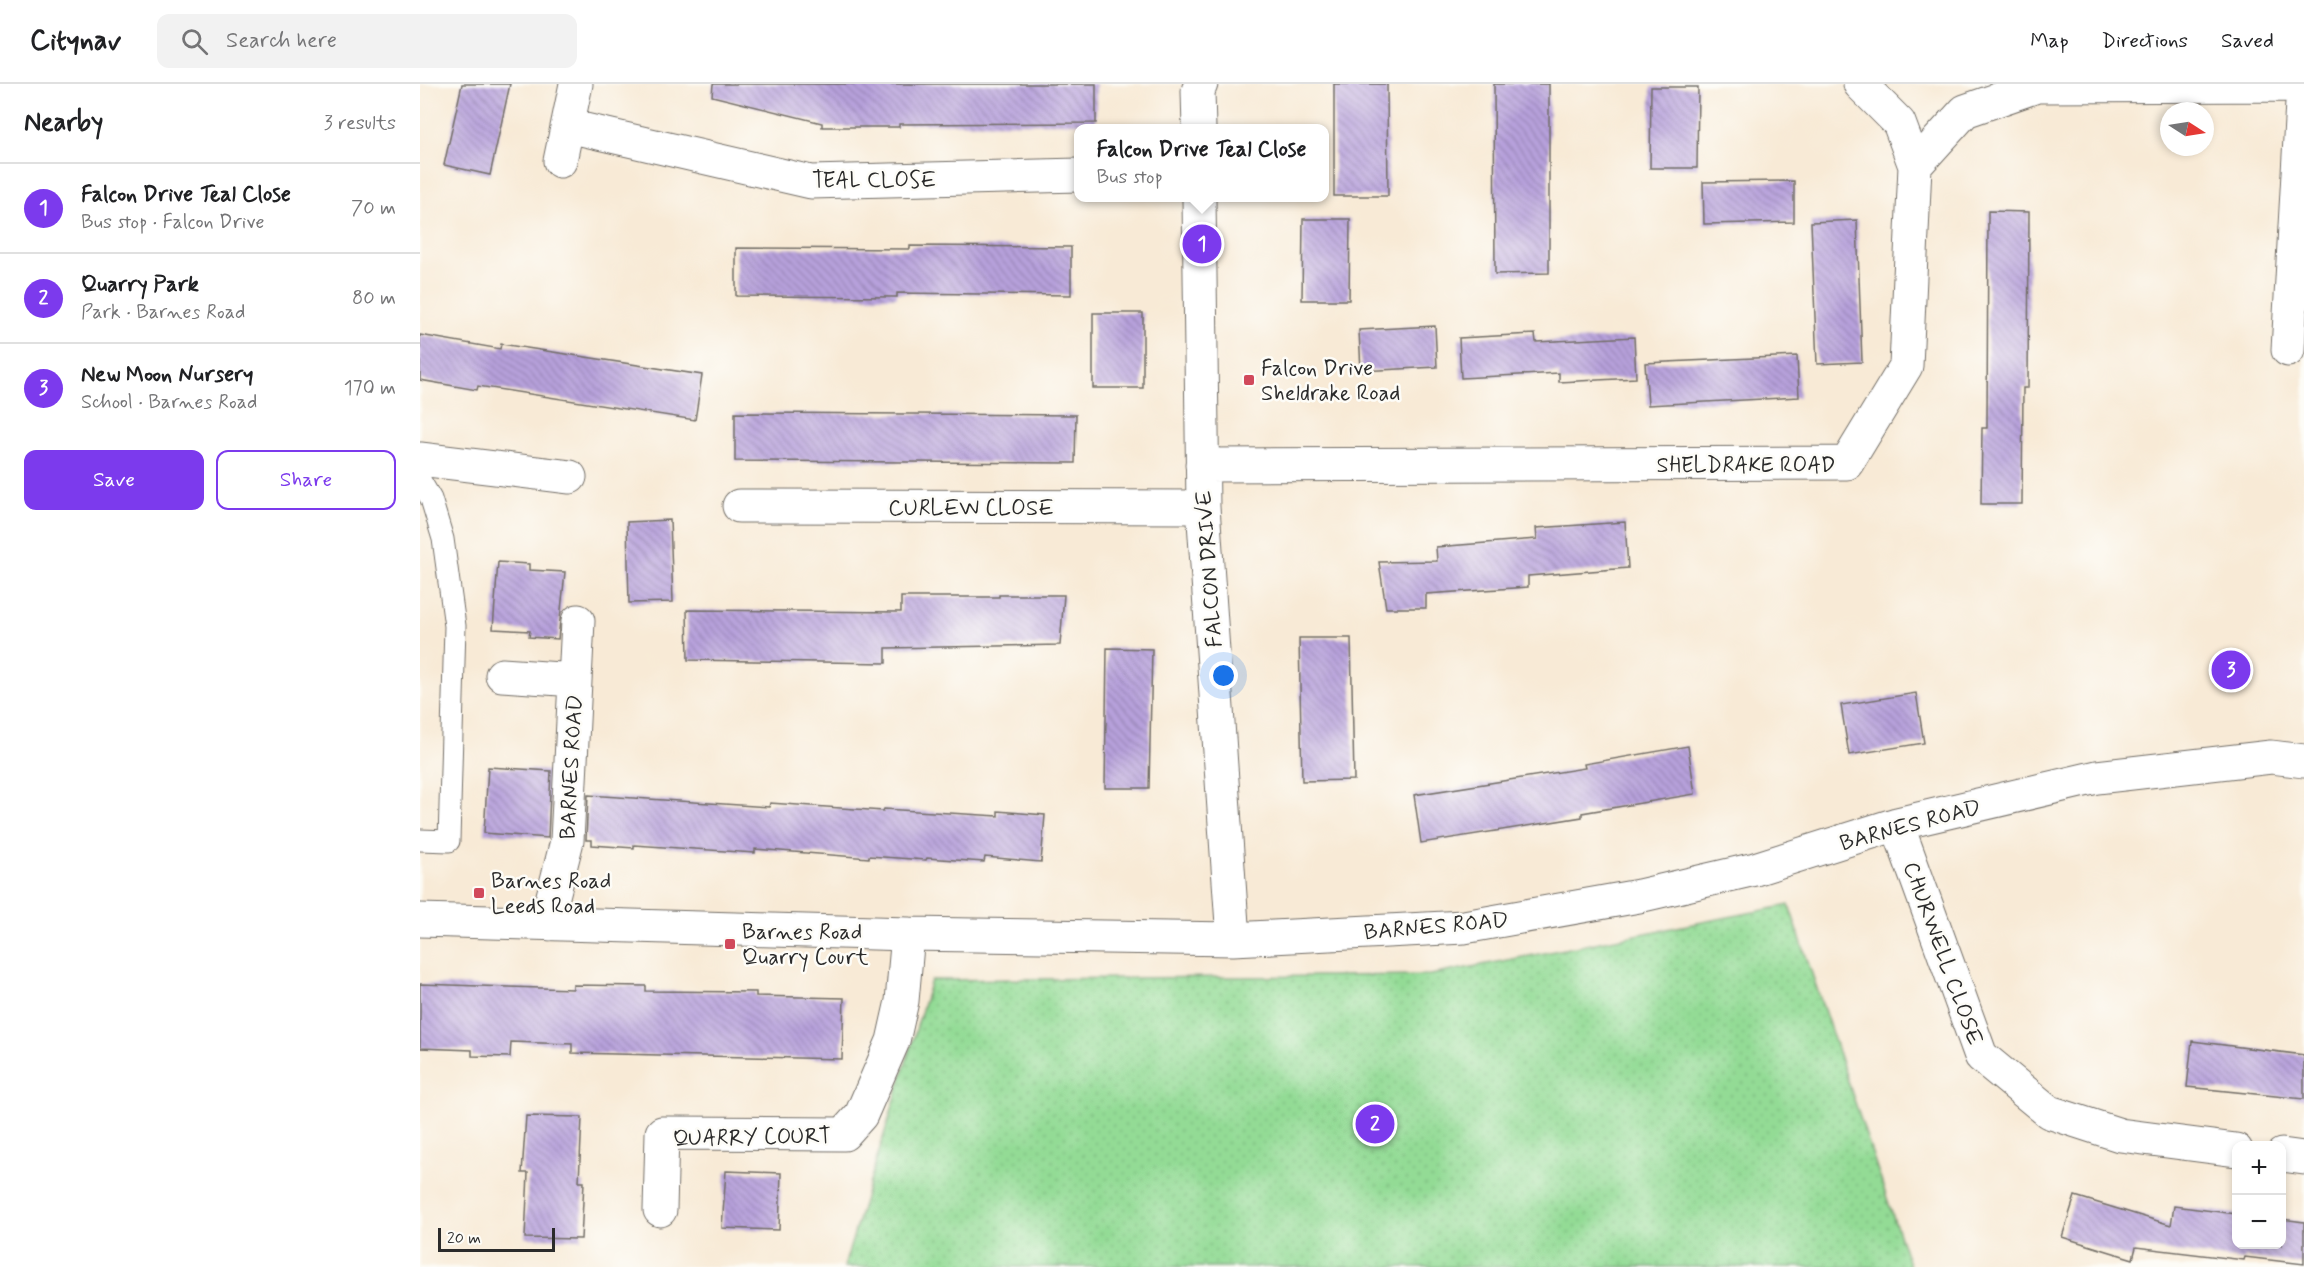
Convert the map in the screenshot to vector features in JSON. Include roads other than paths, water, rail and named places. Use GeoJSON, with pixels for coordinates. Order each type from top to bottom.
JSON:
{"type":"FeatureCollection","features":[{"type":"Feature","properties":{"kind":"street"},"geometry":{"type":"LineString","coordinates":[[560,161],[576,84]]}},
{"type":"Feature","properties":{"kind":"street"},"geometry":{"type":"LineString","coordinates":[[1199,124],[1198,91],[1201,84]]}},
{"type":"Feature","properties":{"kind":"street"},"geometry":{"type":"LineString","coordinates":[[1860,84],[1899,123],[1915,165],[1965,111],[2037,86],[2303,85],[2288,350]]}},
{"type":"Feature","properties":{"kind":"street","name":"TEAL CLOSE"},"geometry":{"type":"LineString","coordinates":[[568,126],[811,182],[1074,175]]}},
{"type":"Feature","properties":{"kind":"street","name":"SHELDRAKE ROAD"},"geometry":{"type":"LineString","coordinates":[[1202,465],[1847,463],[1906,366],[1915,165]]}},
{"type":"Feature","properties":{"kind":"street","name":"FALCON DRIVE"},"geometry":{"type":"LineString","coordinates":[[1199,202],[1203,507],[1233,939]]}},
{"type":"Feature","properties":{"kind":"street"},"geometry":{"type":"LineString","coordinates":[[420,459],[570,477]]}},
{"type":"Feature","properties":{"kind":"street","name":"CURLEW CLOSE"},"geometry":{"type":"LineString","coordinates":[[739,506],[1203,507]]}},
{"type":"Feature","properties":{"kind":"street","name":"BARNES ROAD"},"geometry":{"type":"LineString","coordinates":[[549,924],[567,841],[578,621]]}},
{"type":"Feature","properties":{"kind":"street","name":"BARNES ROAD"},"geometry":{"type":"LineString","coordinates":[[502,675],[575,680]]}},
{"type":"Feature","properties":{"kind":"street","name":"BARNES ROAD"},"geometry":{"type":"LineString","coordinates":[[420,920],[908,934],[1233,939],[1464,927],[1628,898],[1755,869],[1897,824],[2097,777],[2271,757],[2304,761]]}},
{"type":"Feature","properties":{"kind":"street","name":"CHURWELL CLOSE"},"geometry":{"type":"LineString","coordinates":[[1897,824],[1981,1056],[2049,1112],[2120,1135],[2232,1149]]}},
{"type":"Feature","properties":{"kind":"street","name":"QUARRY COURT"},"geometry":{"type":"LineString","coordinates":[[660,1210],[662,1133],[844,1134],[861,1115],[892,1041],[902,1001],[908,934]]}},
{"type":"Feature","properties":{"kind":"street"},"geometry":{"type":"LineString","coordinates":[[2286,1156],[2304,1158]]}},
{"type":"Feature","properties":{"kind":"lane"},"geometry":{"type":"LineString","coordinates":[[420,480],[431,499],[443,539],[455,626],[449,841],[420,840]]}},
{"type":"Feature","properties":{"kind":"place","name":"Falcon Drive Teal Close"},"geometry":{"type":"Point","coordinates":[1202,244]}},
{"type":"Feature","properties":{"kind":"place","name":"Falcon Drive Sheldrake Road"},"geometry":{"type":"Point","coordinates":[1249,380]}},
{"type":"Feature","properties":{"kind":"place","name":"New Moon Nursery"},"geometry":{"type":"Point","coordinates":[2231,670]}},
{"type":"Feature","properties":{"kind":"place","name":"Barnes Road Leeds Road"},"geometry":{"type":"Point","coordinates":[479,893]}},
{"type":"Feature","properties":{"kind":"place","name":"Barnes Road Quarry Court"},"geometry":{"type":"Point","coordinates":[730,944]}},
{"type":"Feature","properties":{"kind":"place","name":"Quarry Park"},"geometry":{"type":"Point","coordinates":[1375,1124]}}]}
